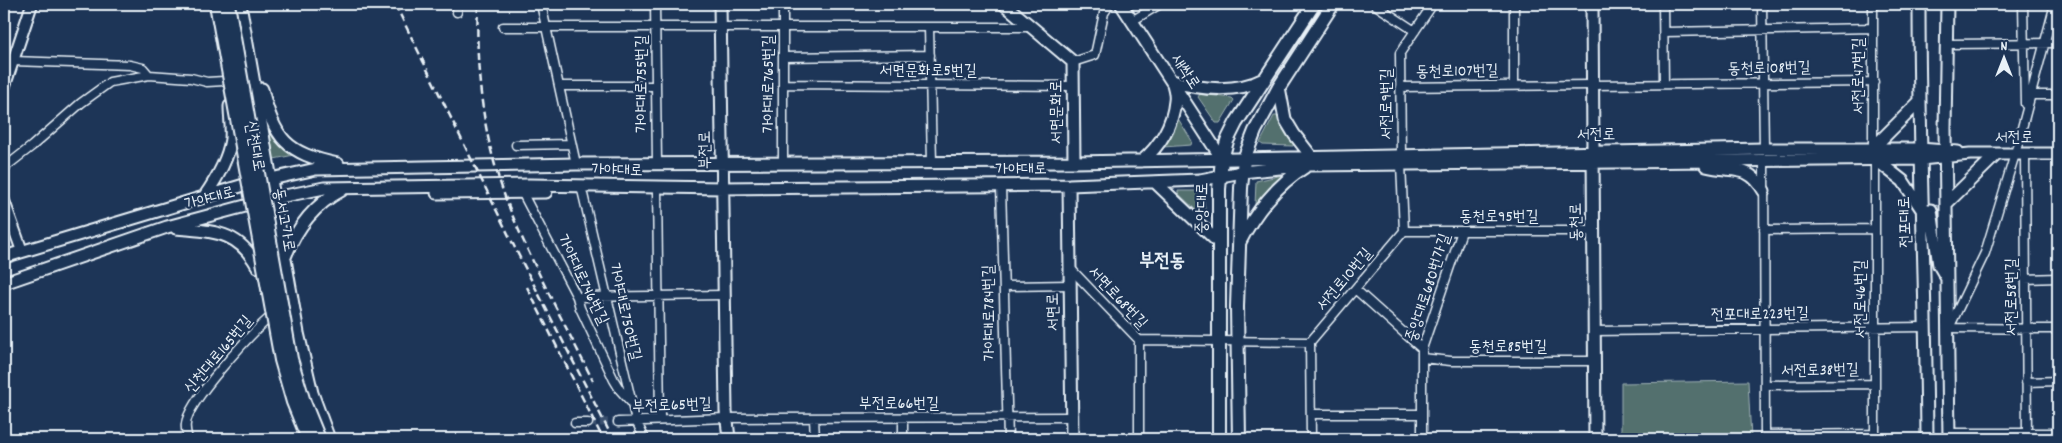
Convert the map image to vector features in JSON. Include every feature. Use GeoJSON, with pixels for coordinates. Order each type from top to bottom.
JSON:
{"type":"FeatureCollection","features":[{"type":"Feature","properties":{"kind":"main road","name":"신천대로"},"geometry":{"type":"LineString","coordinates":[[211,4],[258,267],[283,383],[302,439]]}},
{"type":"Feature","properties":{"kind":"main road","name":"동서고가로"},"geometry":{"type":"LineString","coordinates":[[216,4],[279,352],[293,402],[308,439]]}},
{"type":"Feature","properties":{"kind":"main road","name":"동서고가로"},"geometry":{"type":"LineString","coordinates":[[228,4],[291,359],[304,402],[319,439]]}},
{"type":"Feature","properties":{"kind":"main road","name":"신천대로"},"geometry":{"type":"LineString","coordinates":[[240,4],[306,373],[329,439]]}},
{"type":"Feature","properties":{"kind":"main road","name":"부전로"},"geometry":{"type":"LineString","coordinates":[[720,4],[726,418],[729,439]]}},
{"type":"Feature","properties":{"kind":"main road","name":"서면문화로"},"geometry":{"type":"LineString","coordinates":[[1004,4],[1073,62],[1074,162]]}},
{"type":"Feature","properties":{"kind":"main road","name":"새싹로"},"geometry":{"type":"LineString","coordinates":[[1121,4],[1222,159]]}},
{"type":"Feature","properties":{"kind":"main road","name":"중앙대로"},"geometry":{"type":"LineString","coordinates":[[1219,439],[1219,243],[1222,159],[1236,123],[1314,4]]}},
{"type":"Feature","properties":{"kind":"main road"},"geometry":{"type":"LineString","coordinates":[[1239,439],[1237,342],[1242,172],[1244,159],[1254,131],[1333,4]]}},
{"type":"Feature","properties":{"kind":"main road","name":"동천로"},"geometry":{"type":"LineString","coordinates":[[1592,4],[1595,439]]}},
{"type":"Feature","properties":{"kind":"main road","name":"전포대로"},"geometry":{"type":"LineString","coordinates":[[1919,4],[1919,102],[1926,327],[1927,439]]}},
{"type":"Feature","properties":{"kind":"main road"},"geometry":{"type":"LineString","coordinates":[[1947,4],[1946,204],[1949,436]]}},
{"type":"Feature","properties":{"kind":"main road"},"geometry":{"type":"LineString","coordinates":[[249,55],[258,74],[269,117],[276,132],[287,144],[302,154],[317,160],[357,168]]}},
{"type":"Feature","properties":{"kind":"main road"},"geometry":{"type":"LineString","coordinates":[[1172,81],[1191,87],[1241,88],[1264,79]]}},
{"type":"Feature","properties":{"kind":"main road"},"geometry":{"type":"LineString","coordinates":[[1142,161],[1155,150],[1172,114],[1176,99],[1172,81]]}},
{"type":"Feature","properties":{"kind":"main road"},"geometry":{"type":"LineString","coordinates":[[1240,242],[1250,223],[1265,205],[1292,175],[1310,160],[1285,119],[1279,88]]}},
{"type":"Feature","properties":{"kind":"main road"},"geometry":{"type":"LineString","coordinates":[[1919,102],[1874,154],[1903,181],[1922,215],[1926,210],[1931,210],[1939,265],[1947,278]]}},
{"type":"Feature","properties":{"kind":"main road"},"geometry":{"type":"LineString","coordinates":[[204,197],[214,183],[229,147],[231,139],[230,106]]}},
{"type":"Feature","properties":{"kind":"main road","name":"서전로"},"geometry":{"type":"LineString","coordinates":[[1222,159],[1310,160],[1764,154],[2058,154]]}},
{"type":"Feature","properties":{"kind":"main road","name":"서전로"},"geometry":{"type":"LineString","coordinates":[[1593,156],[1690,162],[1764,154]]}},
{"type":"Feature","properties":{"kind":"main road"},"geometry":{"type":"LineString","coordinates":[[1946,204],[1997,154]]}},
{"type":"Feature","properties":{"kind":"main road","name":"가야대로"},"geometry":{"type":"LineString","coordinates":[[4,257],[244,185],[316,169],[357,168],[483,158],[523,159],[571,164],[1074,162],[1222,159]]}},
{"type":"Feature","properties":{"kind":"main road","name":"서전로"},"geometry":{"type":"LineString","coordinates":[[1242,172],[1310,160]]}},
{"type":"Feature","properties":{"kind":"main road"},"geometry":{"type":"LineString","coordinates":[[1690,162],[1713,168],[1742,171],[1756,178],[1764,192]]}},
{"type":"Feature","properties":{"kind":"main road","name":"가야대로"},"geometry":{"type":"LineString","coordinates":[[4,283],[167,227],[275,198],[324,188],[528,186],[723,188],[1069,185],[1200,180],[1242,172]]}},
{"type":"Feature","properties":{"kind":"main road"},"geometry":{"type":"LineString","coordinates":[[1155,182],[1219,243]]}},
{"type":"Feature","properties":{"kind":"main road","name":"서면로"},"geometry":{"type":"LineString","coordinates":[[1069,185],[1072,439]]}},
{"type":"Feature","properties":{"kind":"main road"},"geometry":{"type":"LineString","coordinates":[[285,257],[293,237],[327,198],[352,187],[452,194],[523,194],[615,188]]}},
{"type":"Feature","properties":{"kind":"main road"},"geometry":{"type":"LineString","coordinates":[[167,227],[208,231],[233,238],[250,252],[258,267]]}},
{"type":"Feature","properties":{"kind":"street"},"geometry":{"type":"LineString","coordinates":[[4,88],[32,4]]}},
{"type":"Feature","properties":{"kind":"street"},"geometry":{"type":"LineString","coordinates":[[541,4],[571,144],[571,164]]}},
{"type":"Feature","properties":{"kind":"street","name":"가야대로755번길"},"geometry":{"type":"LineString","coordinates":[[656,4],[657,163]]}},
{"type":"Feature","properties":{"kind":"street","name":"가야대로765번길"},"geometry":{"type":"LineString","coordinates":[[783,4],[783,163]]}},
{"type":"Feature","properties":{"kind":"street","name":"서면문화로"},"geometry":{"type":"LineString","coordinates":[[1073,62],[1096,55],[1104,13],[1110,4]]}},
{"type":"Feature","properties":{"kind":"street"},"geometry":{"type":"LineString","coordinates":[[1132,21],[1160,4]]}},
{"type":"Feature","properties":{"kind":"street"},"geometry":{"type":"LineString","coordinates":[[1374,4],[1415,31]]}},
{"type":"Feature","properties":{"kind":"street","name":"서전로9번길"},"geometry":{"type":"LineString","coordinates":[[1401,159],[1400,53],[1433,4]]}},
{"type":"Feature","properties":{"kind":"street","name":"동천로107번길"},"geometry":{"type":"LineString","coordinates":[[1514,4],[1514,85]]}},
{"type":"Feature","properties":{"kind":"street"},"geometry":{"type":"LineString","coordinates":[[1663,4],[1664,84]]}},
{"type":"Feature","properties":{"kind":"street","name":"서전로38번길"},"geometry":{"type":"LineString","coordinates":[[1762,4],[1765,437],[1875,437]]}},
{"type":"Feature","properties":{"kind":"street","name":"서전로47번길"},"geometry":{"type":"LineString","coordinates":[[1873,4],[1874,154]]}},
{"type":"Feature","properties":{"kind":"street"},"geometry":{"type":"LineString","coordinates":[[2023,4],[2028,95]]}},
{"type":"Feature","properties":{"kind":"street"},"geometry":{"type":"LineString","coordinates":[[2055,4],[2028,95],[2020,154],[1985,253],[1948,328],[2058,328]]}},
{"type":"Feature","properties":{"kind":"street"},"geometry":{"type":"LineString","coordinates":[[503,27],[1032,27]]}},
{"type":"Feature","properties":{"kind":"street"},"geometry":{"type":"LineString","coordinates":[[929,28],[932,162]]}},
{"type":"Feature","properties":{"kind":"street"},"geometry":{"type":"LineString","coordinates":[[1664,32],[1873,28]]}},
{"type":"Feature","properties":{"kind":"street"},"geometry":{"type":"LineString","coordinates":[[1947,44],[2058,43]]}},
{"type":"Feature","properties":{"kind":"street"},"geometry":{"type":"LineString","coordinates":[[783,57],[930,55]]}},
{"type":"Feature","properties":{"kind":"street"},"geometry":{"type":"LineString","coordinates":[[13,61],[130,65],[143,68],[150,75]]}},
{"type":"Feature","properties":{"kind":"street"},"geometry":{"type":"LineString","coordinates":[[4,168],[81,103],[110,82],[150,75],[191,78],[207,82],[224,81]]}},
{"type":"Feature","properties":{"kind":"street","name":"동천로108번길"},"geometry":{"type":"LineString","coordinates":[[1592,84],[1874,82]]}},
{"type":"Feature","properties":{"kind":"street","name":"서면문화로5번길"},"geometry":{"type":"LineString","coordinates":[[783,84],[1074,86]]}},
{"type":"Feature","properties":{"kind":"street","name":"동천로107번길"},"geometry":{"type":"LineString","coordinates":[[1400,86],[1592,84]]}},
{"type":"Feature","properties":{"kind":"street"},"geometry":{"type":"LineString","coordinates":[[559,86],[656,86]]}},
{"type":"Feature","properties":{"kind":"street"},"geometry":{"type":"LineString","coordinates":[[2028,95],[2058,94]]}},
{"type":"Feature","properties":{"kind":"street"},"geometry":{"type":"LineString","coordinates":[[516,144],[571,144]]}},
{"type":"Feature","properties":{"kind":"street","name":"서전로46번길"},"geometry":{"type":"LineString","coordinates":[[1874,154],[1875,437]]}},
{"type":"Feature","properties":{"kind":"street","name":"서전로58번길"},"geometry":{"type":"LineString","coordinates":[[2020,154],[2026,279],[2026,436]]}},
{"type":"Feature","properties":{"kind":"street"},"geometry":{"type":"LineString","coordinates":[[1401,159],[1404,231]]}},
{"type":"Feature","properties":{"kind":"street","name":"가야대로784번길"},"geometry":{"type":"LineString","coordinates":[[1001,186],[1008,439]]}},
{"type":"Feature","properties":{"kind":"street"},"geometry":{"type":"LineString","coordinates":[[657,188],[660,420]]}},
{"type":"Feature","properties":{"kind":"street","name":"가야대로750번길"},"geometry":{"type":"LineString","coordinates":[[582,190],[636,421],[645,439]]}},
{"type":"Feature","properties":{"kind":"street","name":"가야대로746번길"},"geometry":{"type":"LineString","coordinates":[[523,194],[576,297],[614,380],[632,403]]}},
{"type":"Feature","properties":{"kind":"street"},"geometry":{"type":"LineString","coordinates":[[4,201],[22,252]]}},
{"type":"Feature","properties":{"kind":"street"},"geometry":{"type":"LineString","coordinates":[[1764,230],[1874,228]]}},
{"type":"Feature","properties":{"kind":"street","name":"동천로95번길"},"geometry":{"type":"LineString","coordinates":[[1404,231],[1594,231]]}},
{"type":"Feature","properties":{"kind":"street","name":"서전로10번길"},"geometry":{"type":"LineString","coordinates":[[1310,342],[1404,231]]}},
{"type":"Feature","properties":{"kind":"street","name":"중앙대로680번가길"},"geometry":{"type":"LineString","coordinates":[[1422,439],[1422,349],[1462,231]]}},
{"type":"Feature","properties":{"kind":"street","name":"서면로68번길"},"geometry":{"type":"LineString","coordinates":[[1070,268],[1139,340],[1139,439]]}},
{"type":"Feature","properties":{"kind":"street"},"geometry":{"type":"LineString","coordinates":[[2026,279],[2058,278]]}},
{"type":"Feature","properties":{"kind":"street"},"geometry":{"type":"LineString","coordinates":[[1004,286],[1070,285]]}},
{"type":"Feature","properties":{"kind":"street"},"geometry":{"type":"LineString","coordinates":[[1355,289],[1422,349]]}},
{"type":"Feature","properties":{"kind":"street"},"geometry":{"type":"LineString","coordinates":[[576,297],[725,295]]}},
{"type":"Feature","properties":{"kind":"street","name":"신천대로165번길"},"geometry":{"type":"LineString","coordinates":[[188,439],[186,423],[198,398],[244,342],[269,318]]}},
{"type":"Feature","properties":{"kind":"street","name":"전포대로223번길"},"geometry":{"type":"LineString","coordinates":[[1594,331],[1926,327]]}},
{"type":"Feature","properties":{"kind":"street"},"geometry":{"type":"LineString","coordinates":[[1139,340],[1310,342],[1311,439]]}},
{"type":"Feature","properties":{"kind":"street","name":"동천로85번길"},"geometry":{"type":"LineString","coordinates":[[1422,358],[1451,361],[1594,361]]}},
{"type":"Feature","properties":{"kind":"street"},"geometry":{"type":"LineString","coordinates":[[2026,382],[2058,381]]}},
{"type":"Feature","properties":{"kind":"street","name":"서전로38번길"},"geometry":{"type":"LineString","coordinates":[[1765,385],[1875,384]]}},
{"type":"Feature","properties":{"kind":"street"},"geometry":{"type":"LineString","coordinates":[[1311,414],[1422,414]]}},
{"type":"Feature","properties":{"kind":"street","name":"부전로66번길"},"geometry":{"type":"LineString","coordinates":[[726,418],[1071,417]]}},
{"type":"Feature","properties":{"kind":"street","name":"부전로65번길"},"geometry":{"type":"LineString","coordinates":[[618,422],[726,418]]}},
{"type":"Feature","properties":{"kind":"street"},"geometry":{"type":"LineString","coordinates":[[814,418],[815,439]]}},
{"type":"Feature","properties":{"kind":"street"},"geometry":{"type":"LineString","coordinates":[[903,418],[903,439]]}},
{"type":"Feature","properties":{"kind":"street"},"geometry":{"type":"LineString","coordinates":[[575,423],[588,423]]}},
{"type":"Feature","properties":{"kind":"street"},"geometry":{"type":"LineString","coordinates":[[1949,436],[2026,436],[2058,433]]}},
{"type":"Feature","properties":{"kind":"green space"},"geometry":{"type":"Polygon","coordinates":[[[1200,94],[1232,98],[1234,100],[1220,123],[1216,123],[1198,97],[1200,94]]]}},
{"type":"Feature","properties":{"kind":"green space"},"geometry":{"type":"Polygon","coordinates":[[[1274,116],[1277,116],[1294,142],[1293,146],[1263,145],[1260,143],[1274,116]]]}},
{"type":"Feature","properties":{"kind":"green space"},"geometry":{"type":"Polygon","coordinates":[[[1177,117],[1192,141],[1191,145],[1163,147],[1177,117]]]}},
{"type":"Feature","properties":{"kind":"green space"},"geometry":{"type":"Polygon","coordinates":[[[271,130],[280,146],[294,155],[274,159],[268,132],[271,130]]]}},
{"type":"Feature","properties":{"kind":"green space"},"geometry":{"type":"Polygon","coordinates":[[[1283,175],[1284,178],[1258,206],[1255,205],[1256,181],[1283,175]]]}},
{"type":"Feature","properties":{"kind":"green space"},"geometry":{"type":"Polygon","coordinates":[[[1178,191],[1203,191],[1206,217],[1203,217],[1178,191]]]}},
{"type":"Feature","properties":{"kind":"green space"},"geometry":{"type":"Polygon","coordinates":[[[1748,381],[1751,439],[1621,439],[1621,383],[1748,381]]]}},
{"type":"Feature","properties":{"kind":"tunnel"},"geometry":{"type":"LineString","coordinates":[[588,423],[618,422]]}},
{"type":"Feature","properties":{"kind":"railway"},"geometry":{"type":"LineString","coordinates":[[395,4],[515,248],[613,439]]}},
{"type":"Feature","properties":{"kind":"railway"},"geometry":{"type":"LineString","coordinates":[[478,4],[477,29],[482,104],[486,129],[499,178],[526,247],[593,381]]}},
{"type":"Feature","properties":{"kind":"railway"},"geometry":{"type":"LineString","coordinates":[[527,287],[603,439]]}},
{"type":"Feature","properties":{"kind":"district","name":"부전동"},"geometry":{"type":"Point","coordinates":[1162,262]}}]}
